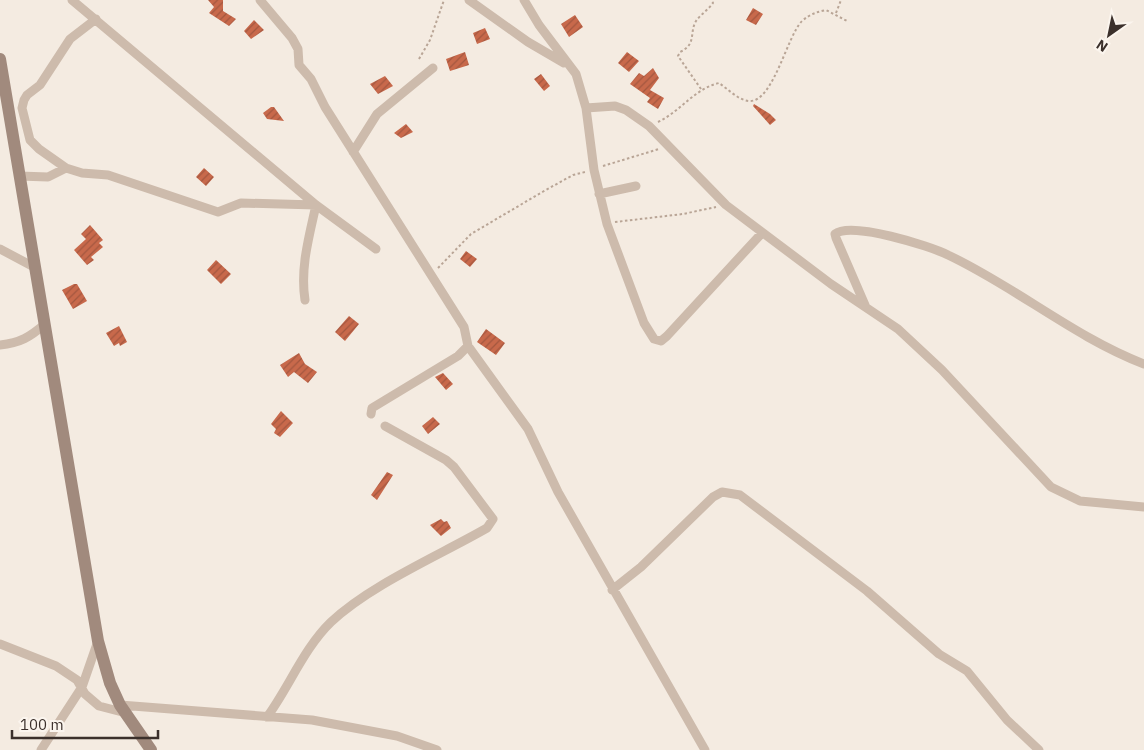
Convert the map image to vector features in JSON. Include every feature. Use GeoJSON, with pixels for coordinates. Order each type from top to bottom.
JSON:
{"type":"FeatureCollection","features":[{"type":"Feature","properties":{"kind":"main road"},"geometry":{"type":"LineString","coordinates":[[0,58],[98,641],[110,683],[123,709],[151,750]]}},
{"type":"Feature","properties":{"kind":"street"},"geometry":{"type":"LineString","coordinates":[[72,0],[316,205],[376,249]]}},
{"type":"Feature","properties":{"kind":"street"},"geometry":{"type":"LineString","coordinates":[[260,0],[292,38],[298,49],[299,65],[312,79],[325,107],[464,327],[468,346],[528,429],[558,492],[612,590],[705,750]]}},
{"type":"Feature","properties":{"kind":"street"},"geometry":{"type":"LineString","coordinates":[[469,0],[528,42],[566,64]]}},
{"type":"Feature","properties":{"kind":"street"},"geometry":{"type":"LineString","coordinates":[[524,0],[566,64],[576,74],[586,108],[594,170],[607,224],[644,323],[654,339],[661,341],[761,234]]}},
{"type":"Feature","properties":{"kind":"street"},"geometry":{"type":"LineString","coordinates":[[96,19],[70,39],[40,85],[27,94],[22,108],[30,140],[66,168],[108,175],[218,212],[241,203],[316,205]]}},
{"type":"Feature","properties":{"kind":"street"},"geometry":{"type":"LineString","coordinates":[[353,152],[377,114],[433,68]]}},
{"type":"Feature","properties":{"kind":"street"},"geometry":{"type":"LineString","coordinates":[[586,108],[615,106],[626,110],[649,126],[671,146],[726,205],[746,219],[761,234],[898,329],[942,370],[1051,487],[1080,501],[1144,507]]}},
{"type":"Feature","properties":{"kind":"street"},"geometry":{"type":"LineString","coordinates":[[20,176],[48,177],[66,168]]}},
{"type":"Feature","properties":{"kind":"street"},"geometry":{"type":"LineString","coordinates":[[599,194],[636,186]]}},
{"type":"Feature","properties":{"kind":"street"},"geometry":{"type":"LineString","coordinates":[[305,300],[302,281],[316,205]]}},
{"type":"Feature","properties":{"kind":"street"},"geometry":{"type":"LineString","coordinates":[[865,306],[836,238],[835,234],[837,232],[852,230],[879,234],[947,254],[1108,349],[1144,364]]}},
{"type":"Feature","properties":{"kind":"street"},"geometry":{"type":"LineString","coordinates":[[0,249],[34,267]]}},
{"type":"Feature","properties":{"kind":"street"},"geometry":{"type":"LineString","coordinates":[[0,345],[17,344],[27,339],[45,324]]}},
{"type":"Feature","properties":{"kind":"street"},"geometry":{"type":"LineString","coordinates":[[371,414],[372,408],[458,356],[468,346]]}},
{"type":"Feature","properties":{"kind":"street"},"geometry":{"type":"LineString","coordinates":[[267,716],[303,660],[331,623],[384,584],[487,528],[492,522],[493,519],[450,463],[385,426]]}},
{"type":"Feature","properties":{"kind":"street"},"geometry":{"type":"LineString","coordinates":[[612,590],[642,567],[714,497],[722,492],[740,495],[868,591],[939,654],[967,671],[1007,720],[1039,750]]}},
{"type":"Feature","properties":{"kind":"street"},"geometry":{"type":"LineString","coordinates":[[41,750],[82,686],[98,641]]}},
{"type":"Feature","properties":{"kind":"street"},"geometry":{"type":"LineString","coordinates":[[0,644],[42,659],[70,674],[82,686],[85,694],[99,706],[312,720],[398,736],[436,750]]}},
{"type":"Feature","properties":{"kind":"path"},"geometry":{"type":"LineString","coordinates":[[419,59],[430,40],[444,0]]}},
{"type":"Feature","properties":{"kind":"path"},"geometry":{"type":"LineString","coordinates":[[702,90],[678,56],[693,37],[695,22],[713,3],[712,0]]}},
{"type":"Feature","properties":{"kind":"path"},"geometry":{"type":"LineString","coordinates":[[836,13],[840,0]]}},
{"type":"Feature","properties":{"kind":"path"},"geometry":{"type":"LineString","coordinates":[[649,126],[682,107],[702,90],[720,83],[739,97],[747,101],[753,100],[765,92],[774,80],[778,64],[800,23],[810,14],[826,10],[848,20]]}},
{"type":"Feature","properties":{"kind":"path"},"geometry":{"type":"LineString","coordinates":[[431,276],[471,234],[544,191],[574,175],[671,146]]}},
{"type":"Feature","properties":{"kind":"path"},"geometry":{"type":"LineString","coordinates":[[607,224],[683,214],[726,205]]}},
{"type":"Feature","properties":{"kind":"building"},"geometry":{"type":"Polygon","coordinates":[[[208,0],[223,0],[223,11],[236,19],[229,26],[209,13],[214,7],[208,0]]]}},
{"type":"Feature","properties":{"kind":"building"},"geometry":{"type":"Polygon","coordinates":[[[753,8],[763,14],[756,25],[746,20],[753,8]]]}},
{"type":"Feature","properties":{"kind":"building"},"geometry":{"type":"Polygon","coordinates":[[[575,15],[583,27],[569,37],[561,24],[575,15]]]}},
{"type":"Feature","properties":{"kind":"building"},"geometry":{"type":"Polygon","coordinates":[[[254,20],[264,30],[251,39],[244,31],[254,20]]]}},
{"type":"Feature","properties":{"kind":"building"},"geometry":{"type":"Polygon","coordinates":[[[485,28],[490,39],[477,44],[473,33],[485,28]]]}},
{"type":"Feature","properties":{"kind":"building"},"geometry":{"type":"Polygon","coordinates":[[[465,52],[469,65],[450,71],[446,59],[465,52]]]}},
{"type":"Feature","properties":{"kind":"building"},"geometry":{"type":"Polygon","coordinates":[[[627,52],[639,61],[629,72],[618,63],[627,52]]]}},
{"type":"Feature","properties":{"kind":"building"},"geometry":{"type":"Polygon","coordinates":[[[653,68],[659,78],[650,90],[664,98],[658,109],[647,102],[650,98],[630,84],[639,73],[644,76],[653,68]]]}},
{"type":"Feature","properties":{"kind":"building"},"geometry":{"type":"Polygon","coordinates":[[[541,74],[550,86],[544,91],[534,79],[541,74]]]}},
{"type":"Feature","properties":{"kind":"building"},"geometry":{"type":"Polygon","coordinates":[[[385,76],[393,86],[378,94],[370,84],[385,76]]]}},
{"type":"Feature","properties":{"kind":"building"},"geometry":{"type":"Polygon","coordinates":[[[754,104],[776,120],[770,125],[753,106],[754,104]]]}},
{"type":"Feature","properties":{"kind":"building"},"geometry":{"type":"Polygon","coordinates":[[[274,107],[284,121],[267,119],[263,113],[274,107]]]}},
{"type":"Feature","properties":{"kind":"building"},"geometry":{"type":"Polygon","coordinates":[[[406,124],[413,132],[401,138],[394,133],[406,124]]]}},
{"type":"Feature","properties":{"kind":"building"},"geometry":{"type":"Polygon","coordinates":[[[204,168],[214,177],[206,186],[196,177],[204,168]]]}},
{"type":"Feature","properties":{"kind":"building"},"geometry":{"type":"Polygon","coordinates":[[[90,225],[103,240],[99,243],[103,247],[91,257],[94,260],[87,265],[74,250],[86,239],[81,234],[90,225]]]}},
{"type":"Feature","properties":{"kind":"building"},"geometry":{"type":"Polygon","coordinates":[[[466,251],[477,259],[470,267],[460,259],[466,251]]]}},
{"type":"Feature","properties":{"kind":"building"},"geometry":{"type":"Polygon","coordinates":[[[216,260],[231,274],[221,284],[207,270],[216,260]]]}},
{"type":"Feature","properties":{"kind":"building"},"geometry":{"type":"Polygon","coordinates":[[[77,284],[87,301],[73,309],[62,290],[77,284]]]}},
{"type":"Feature","properties":{"kind":"building"},"geometry":{"type":"Polygon","coordinates":[[[349,316],[359,324],[345,341],[335,332],[349,316]]]}},
{"type":"Feature","properties":{"kind":"building"},"geometry":{"type":"Polygon","coordinates":[[[119,326],[127,342],[120,346],[119,343],[114,346],[106,333],[119,326]]]}},
{"type":"Feature","properties":{"kind":"building"},"geometry":{"type":"Polygon","coordinates":[[[486,329],[505,343],[496,355],[477,342],[486,329]]]}},
{"type":"Feature","properties":{"kind":"building"},"geometry":{"type":"Polygon","coordinates":[[[299,353],[305,364],[317,372],[308,383],[294,372],[288,377],[280,365],[299,353]]]}},
{"type":"Feature","properties":{"kind":"building"},"geometry":{"type":"Polygon","coordinates":[[[443,373],[453,384],[446,390],[435,377],[443,373]]]}},
{"type":"Feature","properties":{"kind":"building"},"geometry":{"type":"Polygon","coordinates":[[[281,411],[293,423],[280,437],[274,433],[276,429],[271,424],[281,411]]]}},
{"type":"Feature","properties":{"kind":"building"},"geometry":{"type":"Polygon","coordinates":[[[433,417],[440,424],[428,434],[422,426],[433,417]]]}},
{"type":"Feature","properties":{"kind":"building"},"geometry":{"type":"Polygon","coordinates":[[[387,472],[393,475],[377,500],[371,495],[387,472]]]}},
{"type":"Feature","properties":{"kind":"building"},"geometry":{"type":"Polygon","coordinates":[[[441,519],[444,522],[447,521],[451,528],[441,536],[430,525],[441,519]]]}}]}
